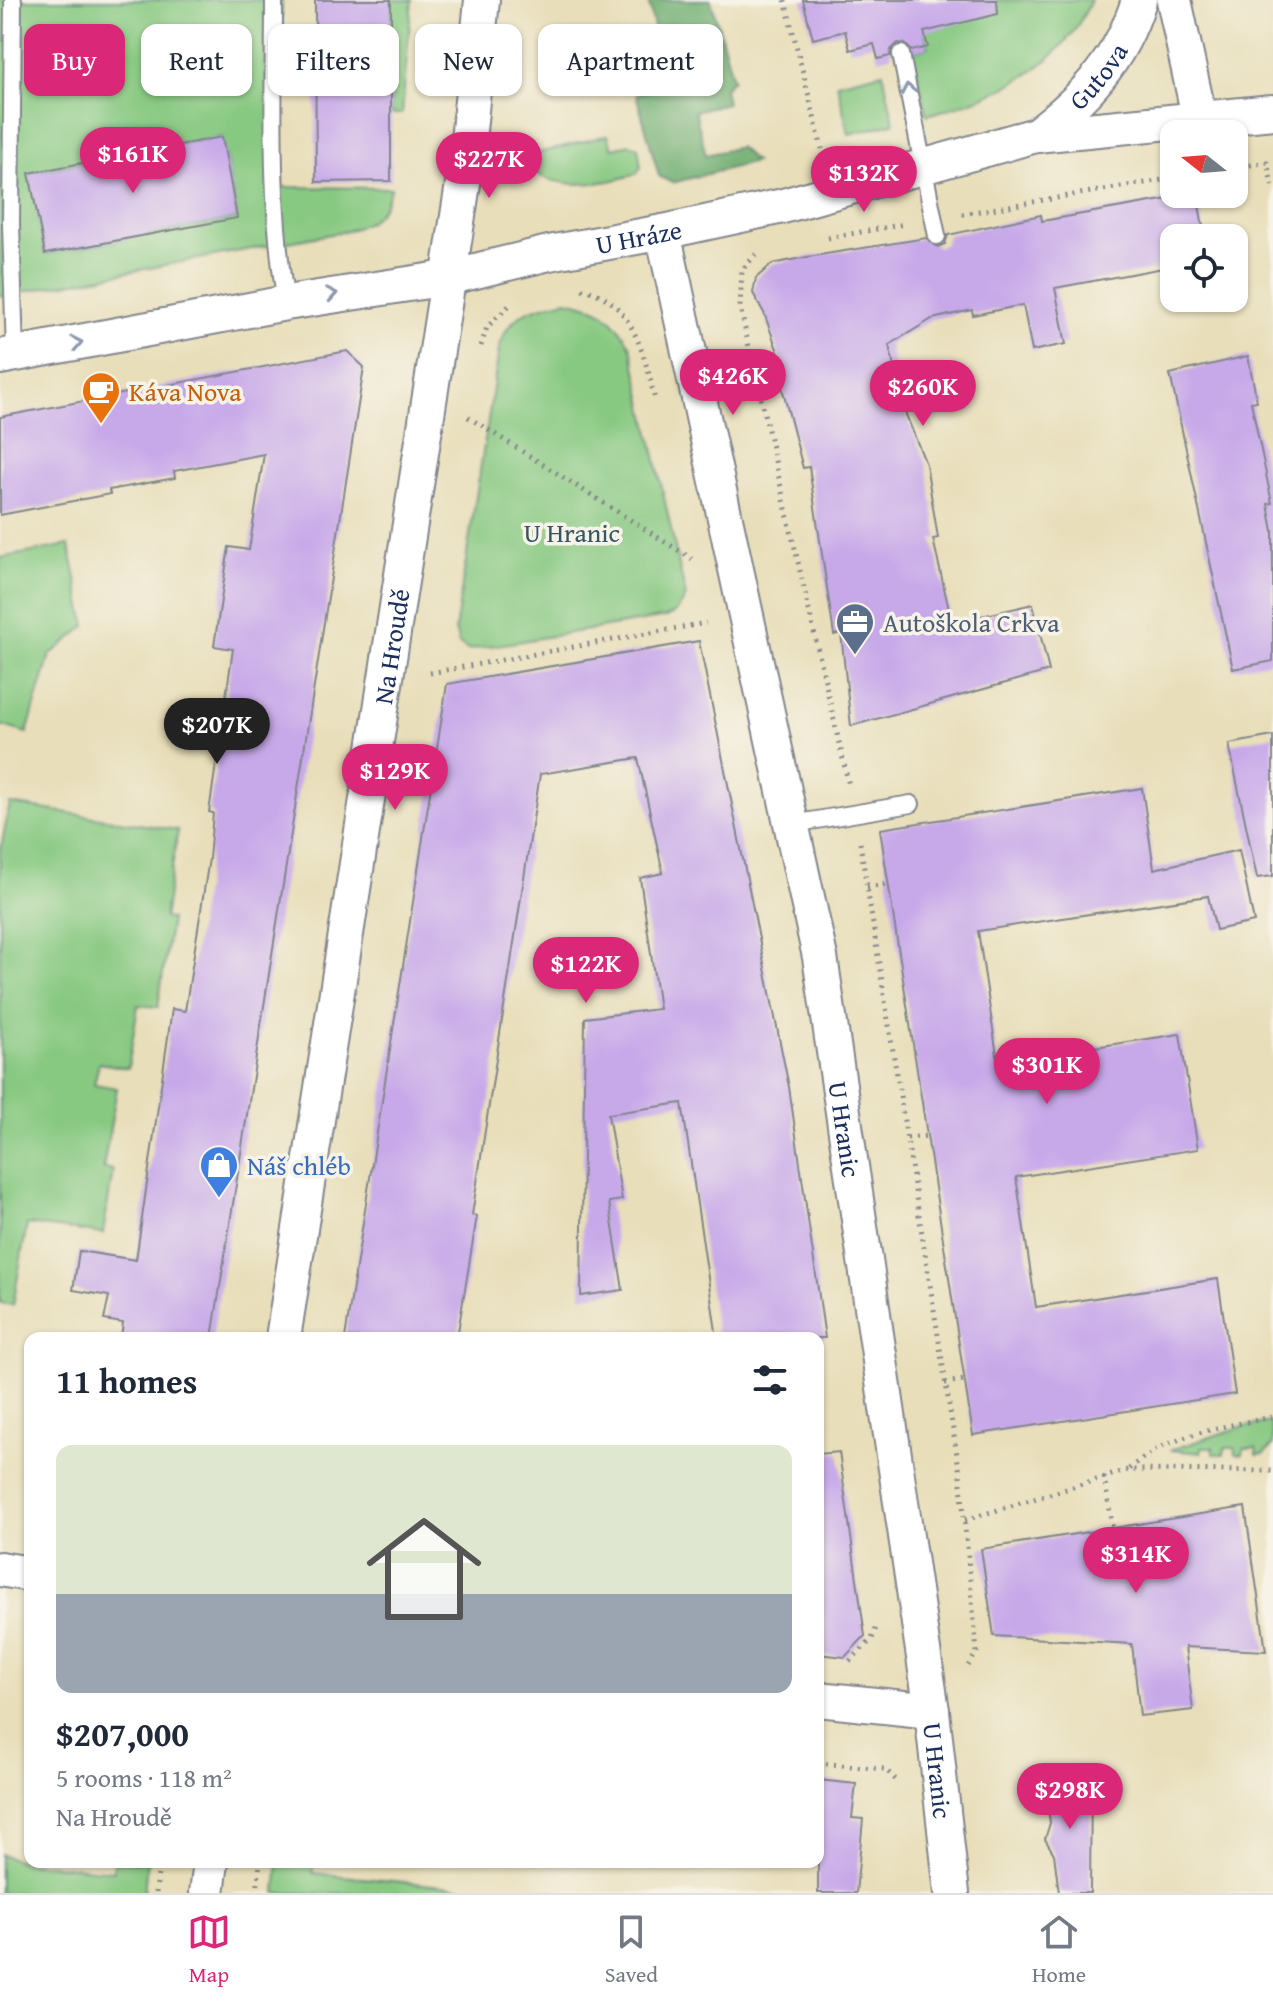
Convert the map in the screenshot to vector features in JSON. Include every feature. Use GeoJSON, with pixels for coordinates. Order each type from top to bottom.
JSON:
{"type":"FeatureCollection","features":[{"type":"Feature","properties":{"kind":"street","name":"Na Hroudě"},"geometry":{"type":"LineString","coordinates":[[284,1332],[472,113],[482,0]]}},
{"type":"Feature","properties":{"kind":"street","name":"Gutova"},"geometry":{"type":"LineString","coordinates":[[1036,135],[1075,106],[1102,77],[1132,21],[1139,0]]}},
{"type":"Feature","properties":{"kind":"street"},"geometry":{"type":"LineString","coordinates":[[1174,0],[1200,120]]}},
{"type":"Feature","properties":{"kind":"street","name":"U Hráze"},"geometry":{"type":"LineString","coordinates":[[1208,120],[1273,112]]}},
{"type":"Feature","properties":{"kind":"street","name":"U Hráze"},"geometry":{"type":"LineString","coordinates":[[8,356],[286,303],[447,278],[549,253],[663,232],[783,206],[1036,135],[1160,124]]}},
{"type":"Feature","properties":{"kind":"street","name":"U Hranic"},"geometry":{"type":"LineString","coordinates":[[663,232],[820,957],[932,1711],[952,1893]]}},
{"type":"Feature","properties":{"kind":"street"},"geometry":{"type":"LineString","coordinates":[[0,1569],[24,1573]]}},
{"type":"Feature","properties":{"kind":"street"},"geometry":{"type":"LineString","coordinates":[[824,1700],[932,1711]]}},
{"type":"Feature","properties":{"kind":"street"},"geometry":{"type":"LineString","coordinates":[[207,1893],[210,1868]]}},
{"type":"Feature","properties":{"kind":"lane"},"geometry":{"type":"LineString","coordinates":[[8,356],[13,0]]}},
{"type":"Feature","properties":{"kind":"lane"},"geometry":{"type":"LineString","coordinates":[[274,0],[273,177],[276,243],[286,303]]}},
{"type":"Feature","properties":{"kind":"lane"},"geometry":{"type":"LineString","coordinates":[[901,54],[937,236]]}},
{"type":"Feature","properties":{"kind":"lane"},"geometry":{"type":"LineString","coordinates":[[793,824],[911,804]]}},
{"type":"Feature","properties":{"kind":"path"},"geometry":{"type":"LineString","coordinates":[[785,0],[822,149]]}},
{"type":"Feature","properties":{"kind":"path"},"geometry":{"type":"LineString","coordinates":[[1248,165],[1267,162],[1273,189]]}},
{"type":"Feature","properties":{"kind":"path"},"geometry":{"type":"LineString","coordinates":[[819,239],[1160,180]]}},
{"type":"Feature","properties":{"kind":"path"},"geometry":{"type":"LineString","coordinates":[[766,250],[755,254],[742,270],[740,307],[856,813]]}},
{"type":"Feature","properties":{"kind":"path"},"geometry":{"type":"LineString","coordinates":[[573,287],[594,291],[613,305],[635,331],[656,405]]}},
{"type":"Feature","properties":{"kind":"path"},"geometry":{"type":"LineString","coordinates":[[479,354],[487,327],[517,298]]}},
{"type":"Feature","properties":{"kind":"path"},"geometry":{"type":"LineString","coordinates":[[466,432],[470,406]]}},
{"type":"Feature","properties":{"kind":"path"},"geometry":{"type":"LineString","coordinates":[[468,417],[692,559]]}},
{"type":"Feature","properties":{"kind":"path"},"geometry":{"type":"LineString","coordinates":[[688,543],[695,572]]}},
{"type":"Feature","properties":{"kind":"path"},"geometry":{"type":"LineString","coordinates":[[703,610],[709,639]]}},
{"type":"Feature","properties":{"kind":"path"},"geometry":{"type":"LineString","coordinates":[[430,673],[706,623]]}},
{"type":"Feature","properties":{"kind":"path"},"geometry":{"type":"LineString","coordinates":[[428,689],[432,658]]}},
{"type":"Feature","properties":{"kind":"path"},"geometry":{"type":"LineString","coordinates":[[860,842],[965,1520],[977,1652]]}},
{"type":"Feature","properties":{"kind":"path"},"geometry":{"type":"LineString","coordinates":[[867,887],[888,884]]}},
{"type":"Feature","properties":{"kind":"path"},"geometry":{"type":"LineString","coordinates":[[907,1138],[927,1136]]}},
{"type":"Feature","properties":{"kind":"path"},"geometry":{"type":"LineString","coordinates":[[945,1383],[965,1380]]}},
{"type":"Feature","properties":{"kind":"path"},"geometry":{"type":"LineString","coordinates":[[1128,1470],[1148,1451],[1226,1426],[1273,1417]]}},
{"type":"Feature","properties":{"kind":"path"},"geometry":{"type":"LineString","coordinates":[[965,1520],[1128,1470],[1273,1471]]}},
{"type":"Feature","properties":{"kind":"path"},"geometry":{"type":"LineString","coordinates":[[1104,1477],[1121,1577]]}},
{"type":"Feature","properties":{"kind":"path"},"geometry":{"type":"LineString","coordinates":[[837,1664],[850,1662],[872,1639],[877,1625],[875,1610]]}},
{"type":"Feature","properties":{"kind":"path"},"geometry":{"type":"LineString","coordinates":[[824,1764],[885,1769],[899,1783],[901,1799]]}},
{"type":"Feature","properties":{"kind":"path"},"geometry":{"type":"LineString","coordinates":[[156,1893],[158,1868]]}},
{"type":"Feature","properties":{"kind":"path"},"geometry":{"type":"LineString","coordinates":[[257,1893],[259,1868]]}},
{"type":"Feature","properties":{"kind":"green space"},"geometry":{"type":"Polygon","coordinates":[[[0,0],[282,0],[282,24],[268,24],[268,96],[282,96],[282,187],[391,188],[376,216],[347,231],[0,296],[0,0]],[[222,137],[30,173],[45,254],[237,218],[222,137]]]}},
{"type":"Feature","properties":{"kind":"green space"},"geometry":{"type":"Polygon","coordinates":[[[391,0],[412,0],[402,114],[391,114],[391,96],[399,96],[399,24],[391,24],[391,0]]]}},
{"type":"Feature","properties":{"kind":"green space"},"geometry":{"type":"Polygon","coordinates":[[[648,0],[711,0],[718,24],[653,24],[648,0]]]}},
{"type":"Feature","properties":{"kind":"green space"},"geometry":{"type":"Polygon","coordinates":[[[971,0],[1091,0],[1063,45],[1024,77],[978,99],[927,115],[912,51],[928,47],[924,32],[971,0]]]}},
{"type":"Feature","properties":{"kind":"green space"},"geometry":{"type":"Polygon","coordinates":[[[723,43],[733,79],[724,88],[727,103],[695,111],[706,155],[739,147],[755,162],[672,183],[659,176],[637,96],[723,96],[723,43]]]}},
{"type":"Feature","properties":{"kind":"green space"},"geometry":{"type":"Polygon","coordinates":[[[883,72],[894,123],[849,134],[837,83],[883,72]]]}},
{"type":"Feature","properties":{"kind":"green space"},"geometry":{"type":"Polygon","coordinates":[[[608,135],[612,148],[630,144],[638,147],[641,167],[637,173],[592,183],[559,182],[532,169],[524,157],[608,135]]]}},
{"type":"Feature","properties":{"kind":"green space","name":"U Hranic"},"geometry":{"type":"Polygon","coordinates":[[[566,300],[605,314],[631,347],[686,597],[676,612],[666,617],[468,650],[459,644],[455,630],[500,344],[518,317],[535,308],[566,300]]]}},
{"type":"Feature","properties":{"kind":"green space"},"geometry":{"type":"Polygon","coordinates":[[[69,545],[86,626],[50,655],[27,733],[0,725],[0,558],[69,545]]]}},
{"type":"Feature","properties":{"kind":"green space"},"geometry":{"type":"Polygon","coordinates":[[[10,804],[178,830],[164,918],[171,919],[158,1007],[138,1005],[128,1068],[99,1063],[94,1084],[117,1088],[103,1168],[113,1170],[103,1234],[27,1224],[13,1305],[0,1303],[0,852],[10,804]]]}},
{"type":"Feature","properties":{"kind":"green space"},"geometry":{"type":"Polygon","coordinates":[[[1271,1422],[1273,1445],[1264,1454],[1257,1455],[1256,1448],[1244,1448],[1243,1454],[1236,1454],[1235,1448],[1225,1448],[1224,1454],[1213,1454],[1213,1447],[1202,1447],[1201,1453],[1170,1450],[1238,1428],[1271,1422]]]}},
{"type":"Feature","properties":{"kind":"green space"},"geometry":{"type":"Polygon","coordinates":[[[0,1854],[24,1862],[24,1868],[113,1871],[113,1868],[146,1868],[144,1893],[0,1893],[0,1854]]]}},
{"type":"Feature","properties":{"kind":"green space"},"geometry":{"type":"Polygon","coordinates":[[[278,1868],[313,1868],[313,1873],[513,1893],[276,1893],[278,1868]]]}},
{"type":"Feature","properties":{"kind":"building"},"geometry":{"type":"Polygon","coordinates":[[[315,0],[391,0],[391,24],[315,24],[315,0]]]}},
{"type":"Feature","properties":{"kind":"building"},"geometry":{"type":"Polygon","coordinates":[[[803,0],[997,0],[998,14],[924,32],[928,47],[912,51],[905,44],[898,43],[890,56],[878,59],[874,44],[850,50],[845,31],[813,39],[803,0]]]}},
{"type":"Feature","properties":{"kind":"building"},"geometry":{"type":"Polygon","coordinates":[[[316,96],[391,96],[391,181],[316,182],[316,96]]]}},
{"type":"Feature","properties":{"kind":"building"},"geometry":{"type":"Polygon","coordinates":[[[222,137],[237,218],[45,254],[29,173],[222,137]]]}},
{"type":"Feature","properties":{"kind":"building"},"geometry":{"type":"Polygon","coordinates":[[[1160,200],[1160,208],[1200,208],[1202,224],[1160,224],[1160,269],[1055,288],[1066,344],[1032,351],[1023,305],[973,315],[972,310],[932,319],[889,345],[904,410],[926,464],[938,538],[933,539],[952,623],[1033,604],[1049,671],[851,726],[841,633],[834,635],[809,467],[803,468],[779,376],[786,374],[764,313],[753,293],[756,278],[772,264],[807,257],[926,238],[938,247],[945,244],[948,235],[1041,215],[1042,221],[1160,200]]]}},
{"type":"Feature","properties":{"kind":"building"},"geometry":{"type":"Polygon","coordinates":[[[347,351],[364,367],[213,1332],[122,1332],[123,1323],[104,1320],[109,1296],[73,1290],[79,1251],[136,1260],[172,1009],[185,1011],[209,859],[213,813],[209,812],[233,649],[214,646],[229,547],[249,550],[264,454],[174,471],[175,478],[109,490],[110,494],[0,515],[0,417],[347,351]]]}},
{"type":"Feature","properties":{"kind":"building"},"geometry":{"type":"Polygon","coordinates":[[[1248,356],[1257,401],[1251,402],[1272,503],[1268,504],[1273,531],[1273,661],[1233,669],[1170,374],[1248,356]]]}},
{"type":"Feature","properties":{"kind":"building"},"geometry":{"type":"Polygon","coordinates":[[[699,641],[789,1087],[825,1338],[824,1332],[716,1332],[682,1103],[608,1114],[622,1200],[609,1202],[623,1290],[581,1296],[585,1018],[659,1009],[640,878],[663,873],[638,758],[540,774],[472,1215],[477,1216],[458,1332],[346,1332],[447,684],[699,641]]]}},
{"type":"Feature","properties":{"kind":"building"},"geometry":{"type":"Polygon","coordinates":[[[1273,736],[1273,876],[1257,878],[1229,744],[1273,736]]]}},
{"type":"Feature","properties":{"kind":"building"},"geometry":{"type":"Polygon","coordinates":[[[1142,788],[1154,869],[1239,850],[1254,922],[1216,930],[1208,896],[978,931],[998,1062],[1180,1034],[1198,1149],[1016,1177],[1036,1307],[1218,1279],[1235,1394],[973,1435],[880,829],[1142,788]]]}},
{"type":"Feature","properties":{"kind":"building"},"geometry":{"type":"Polygon","coordinates":[[[839,1452],[865,1636],[845,1657],[824,1655],[824,1453],[839,1452]]]}},
{"type":"Feature","properties":{"kind":"building"},"geometry":{"type":"Polygon","coordinates":[[[1245,1507],[1266,1651],[1185,1647],[1193,1710],[1140,1716],[1132,1644],[994,1636],[981,1549],[1245,1507]]]}},
{"type":"Feature","properties":{"kind":"building"},"geometry":{"type":"Polygon","coordinates":[[[1044,1777],[1091,1778],[1090,1893],[1059,1893],[1054,1854],[1045,1839],[1050,1823],[1044,1777]]]}},
{"type":"Feature","properties":{"kind":"building"},"geometry":{"type":"Polygon","coordinates":[[[824,1781],[856,1784],[852,1818],[863,1819],[856,1893],[818,1893],[818,1868],[824,1868],[824,1781]]]}},
{"type":"Feature","properties":{"kind":"place","name":"Káva Nova"},"geometry":{"type":"Point","coordinates":[101,425]}},
{"type":"Feature","properties":{"kind":"place","name":"Autoškola Crkva"},"geometry":{"type":"Point","coordinates":[855,656]}},
{"type":"Feature","properties":{"kind":"place","name":"Náš chléb"},"geometry":{"type":"Point","coordinates":[219,1199]}}]}
